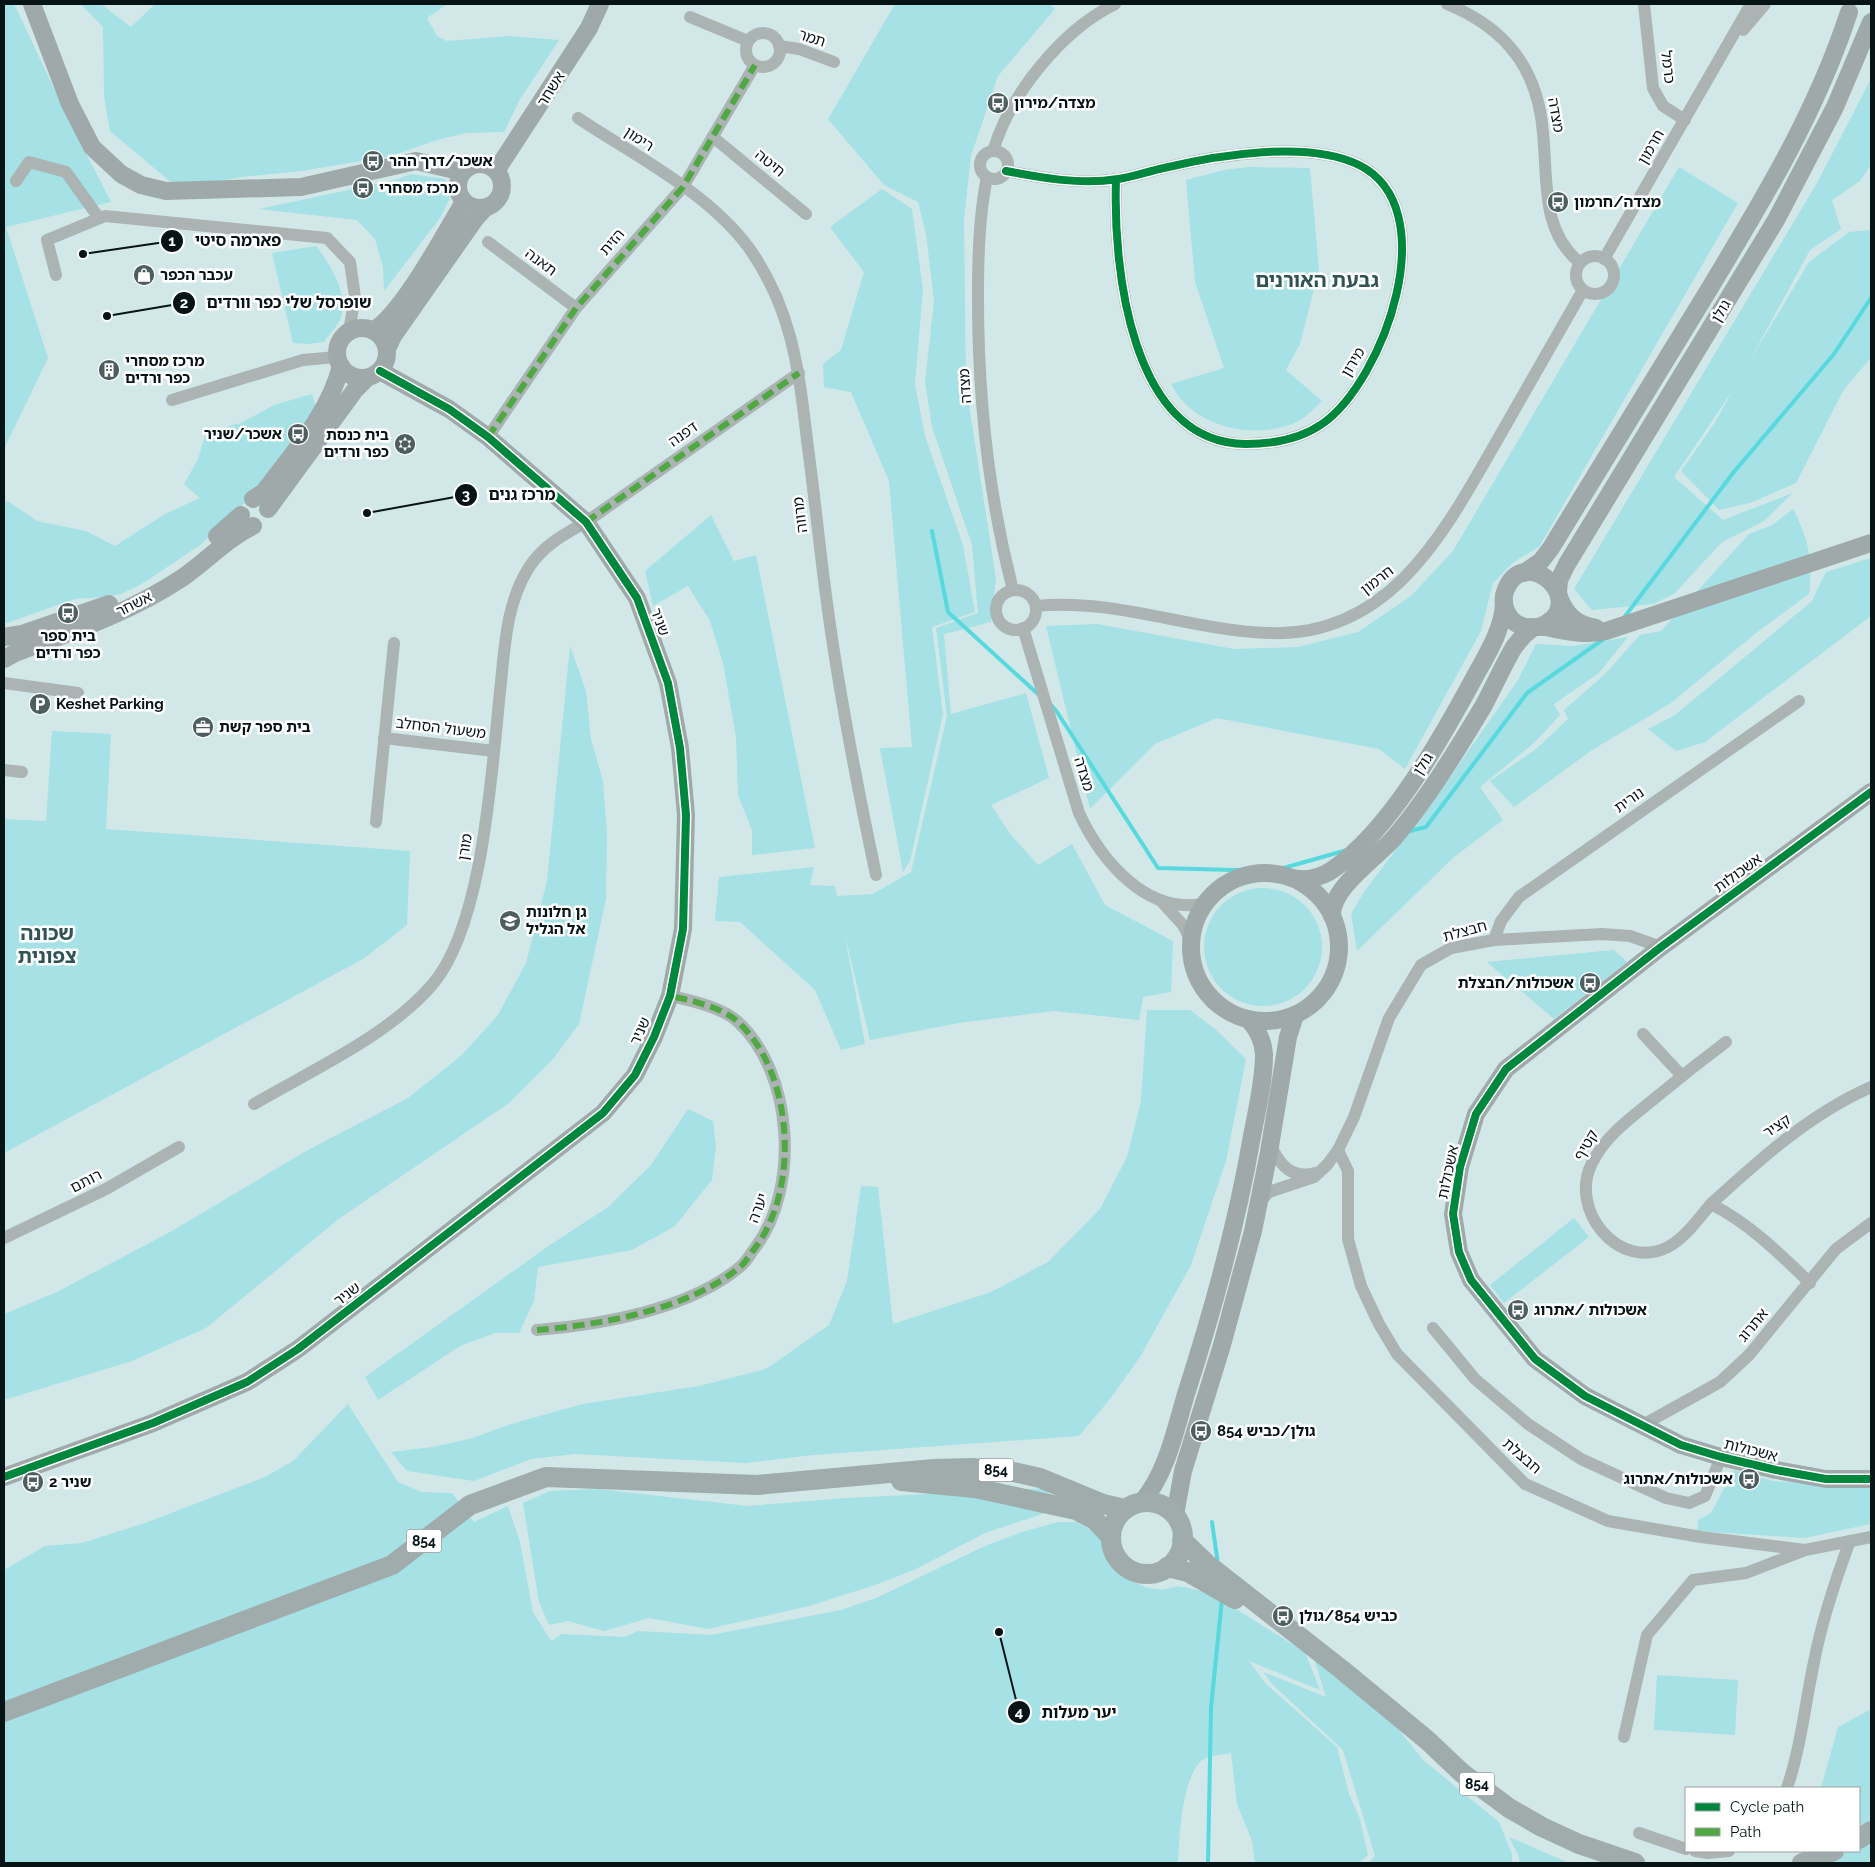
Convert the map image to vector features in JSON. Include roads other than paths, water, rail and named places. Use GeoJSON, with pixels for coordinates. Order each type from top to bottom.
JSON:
{"type":"FeatureCollection","features":[{"type":"Feature","properties":{"kind":"main road","name":"854"},"geometry":{"type":"LineString","coordinates":[[4,1712],[392,1565],[470,1505],[546,1478],[757,1485],[934,1469],[972,1468],[1009,1471],[1040,1478],[1103,1504],[1133,1506],[1156,1503],[1175,1515]]}},
{"type":"Feature","properties":{"kind":"main road","name":"854"},"geometry":{"type":"LineString","coordinates":[[862,1476],[975,1488],[1076,1510],[1095,1520],[1111,1537],[1114,1553],[1121,1563],[1131,1570],[1144,1574],[1156,1572],[1167,1567],[1188,1572],[1257,1612],[1341,1669]]}},
{"type":"Feature","properties":{"kind":"main road"},"geometry":{"type":"LineString","coordinates":[[1111,1537],[1112,1528],[1117,1517],[1133,1506]]}},
{"type":"Feature","properties":{"kind":"main road"},"geometry":{"type":"LineString","coordinates":[[1167,1567],[1176,1558],[1182,1540],[1180,1525],[1175,1515]]}},
{"type":"Feature","properties":{"kind":"main road","name":"854"},"geometry":{"type":"LineString","coordinates":[[1182,1540],[1207,1564],[1341,1669],[1427,1740],[1462,1773],[1508,1808],[1542,1827],[1579,1844],[1635,1863]]}},
{"type":"Feature","properties":{"kind":"main road"},"geometry":{"type":"LineString","coordinates":[[1860,1838],[1871,1831]]}},
{"type":"Feature","properties":{"kind":"main road"},"geometry":{"type":"LineString","coordinates":[[1802,1863],[1831,1852]]}},
{"type":"Feature","properties":{"kind":"street"},"geometry":{"type":"LineString","coordinates":[[32,4],[70,104],[92,147],[121,174],[141,185],[166,191],[301,187],[416,161],[463,172]]}},
{"type":"Feature","properties":{"kind":"street","name":"אשחר"},"geometry":{"type":"LineString","coordinates":[[496,171],[589,28],[600,4]]}},
{"type":"Feature","properties":{"kind":"street"},"geometry":{"type":"LineString","coordinates":[[993,151],[1004,156],[1007,163],[1006,171],[996,178],[988,177],[982,172],[980,164],[983,156],[993,151],[1011,107],[1038,71],[1077,29],[1115,4]]}},
{"type":"Feature","properties":{"kind":"street","name":"מצדה"},"geometry":{"type":"LineString","coordinates":[[1447,4],[1483,22],[1500,34],[1525,67],[1540,108],[1550,218],[1565,248],[1580,263]]}},
{"type":"Feature","properties":{"kind":"street","name":"כרמל"},"geometry":{"type":"LineString","coordinates":[[1644,4],[1652,88],[1664,106],[1685,120]]}},
{"type":"Feature","properties":{"kind":"street","name":"חרמון"},"geometry":{"type":"LineString","coordinates":[[1604,259],[1751,4]]}},
{"type":"Feature","properties":{"kind":"street","name":"חרמון"},"geometry":{"type":"LineString","coordinates":[[1725,51],[1765,4]]}},
{"type":"Feature","properties":{"kind":"street"},"geometry":{"type":"LineString","coordinates":[[1846,8],[1860,16],[1871,14]]}},
{"type":"Feature","properties":{"kind":"street","name":"גולן"},"geometry":{"type":"LineString","coordinates":[[1524,573],[1541,561],[1551,548],[1759,207],[1817,94],[1835,54],[1846,8]]}},
{"type":"Feature","properties":{"kind":"street"},"geometry":{"type":"LineString","coordinates":[[690,17],[748,41]]}},
{"type":"Feature","properties":{"kind":"street","name":"גולן"},"geometry":{"type":"LineString","coordinates":[[1558,595],[1559,580],[1566,564],[1792,191],[1835,107],[1871,22]]}},
{"type":"Feature","properties":{"kind":"street"},"geometry":{"type":"LineString","coordinates":[[768,33],[775,38],[779,46],[780,52],[773,63],[761,67],[755,65],[746,54],[748,41],[754,34],[768,33]]}},
{"type":"Feature","properties":{"kind":"street","name":"תמר"},"geometry":{"type":"LineString","coordinates":[[779,46],[799,49],[834,62]]}},
{"type":"Feature","properties":{"kind":"street","name":"הזית"},"geometry":{"type":"LineString","coordinates":[[488,437],[576,308],[683,187],[755,65]]}},
{"type":"Feature","properties":{"kind":"street","name":"רימון"},"geometry":{"type":"LineString","coordinates":[[578,118],[683,187]]}},
{"type":"Feature","properties":{"kind":"street","name":"חיטה"},"geometry":{"type":"LineString","coordinates":[[713,137],[806,214]]}},
{"type":"Feature","properties":{"kind":"street","name":"מירון"},"geometry":{"type":"LineString","coordinates":[[1006,171],[1053,179],[1116,180],[1216,156],[1260,152],[1299,153],[1341,158],[1357,164],[1381,181],[1396,203],[1402,229],[1402,256],[1393,305],[1382,337],[1368,367],[1348,397],[1324,423],[1294,438],[1264,444],[1236,444],[1216,440],[1197,432],[1180,420],[1166,405],[1142,358],[1124,296],[1117,243],[1116,180]]}},
{"type":"Feature","properties":{"kind":"street"},"geometry":{"type":"LineString","coordinates":[[16,181],[29,162],[60,169],[66,172],[98,218]]}},
{"type":"Feature","properties":{"kind":"street"},"geometry":{"type":"LineString","coordinates":[[56,275],[47,240],[105,216],[327,238],[350,262],[355,297],[348,331],[339,342],[337,380],[318,419],[264,492],[244,503],[247,521],[264,523],[267,519],[268,509],[355,390],[385,364],[387,349],[398,328],[475,218],[485,208],[497,202],[502,189],[500,176],[490,166],[476,164],[463,172],[458,184],[458,190],[464,202],[474,208],[485,208]]}},
{"type":"Feature","properties":{"kind":"street","name":"מצדה"},"geometry":{"type":"LineString","coordinates":[[988,177],[979,256],[978,315],[981,392],[994,506],[1013,590]]}},
{"type":"Feature","properties":{"kind":"street","name":"מרווה"},"geometry":{"type":"LineString","coordinates":[[683,187],[711,206],[748,247],[772,284],[788,324],[799,373],[827,604],[857,782],[876,876]]}},
{"type":"Feature","properties":{"kind":"street"},"geometry":{"type":"LineString","coordinates":[[374,330],[383,324],[418,278],[464,202]]}},
{"type":"Feature","properties":{"kind":"street","name":"תאנה"},"geometry":{"type":"LineString","coordinates":[[488,242],[576,308]]}},
{"type":"Feature","properties":{"kind":"street"},"geometry":{"type":"LineString","coordinates":[[1590,257],[1604,259],[1613,270],[1613,279],[1610,287],[1597,294],[1583,290],[1576,277],[1580,263],[1590,257]]}},
{"type":"Feature","properties":{"kind":"street","name":"חרמון"},"geometry":{"type":"LineString","coordinates":[[1036,606],[1072,603],[1100,605],[1226,630],[1271,633],[1309,630],[1342,620],[1370,607],[1394,590],[1414,570],[1446,527],[1583,290]]}},
{"type":"Feature","properties":{"kind":"street"},"geometry":{"type":"LineString","coordinates":[[348,331],[357,328],[374,330],[380,335],[387,349]]}},
{"type":"Feature","properties":{"kind":"street"},"geometry":{"type":"LineString","coordinates":[[172,400],[303,360],[338,361],[352,377],[373,374]]}},
{"type":"Feature","properties":{"kind":"street","name":"דפנה"},"geometry":{"type":"LineString","coordinates":[[586,522],[799,373]]}},
{"type":"Feature","properties":{"kind":"street","name":"שניר"},"geometry":{"type":"LineString","coordinates":[[4,1477],[154,1423],[247,1382],[298,1349],[603,1113],[634,1075],[654,1036],[670,996],[683,929],[686,815],[680,748],[668,683],[637,598],[586,522],[488,437],[449,409],[373,374]]}},
{"type":"Feature","properties":{"kind":"street"},"geometry":{"type":"LineString","coordinates":[[253,499],[263,501],[268,509]]}},
{"type":"Feature","properties":{"kind":"street","name":"אשחר"},"geometry":{"type":"LineString","coordinates":[[4,637],[22,634],[101,608],[136,591],[177,567],[229,527],[247,521]]}},
{"type":"Feature","properties":{"kind":"street","name":"אשחר"},"geometry":{"type":"LineString","coordinates":[[4,660],[15,652],[107,618],[155,594],[182,578],[236,534],[247,521]]}},
{"type":"Feature","properties":{"kind":"street","name":"מורן"},"geometry":{"type":"LineString","coordinates":[[254,1104],[368,1038],[410,1008],[433,984],[453,950],[470,906],[480,858],[508,619],[516,593],[528,569],[549,544],[586,522]]}},
{"type":"Feature","properties":{"kind":"street"},"geometry":{"type":"LineString","coordinates":[[1614,628],[1594,628],[1576,622],[1567,613],[1552,581],[1545,576],[1537,573],[1524,573],[1513,579],[1508,586],[1504,603],[1506,611],[1521,626],[1583,634],[1614,628],[1871,543]]}},
{"type":"Feature","properties":{"kind":"street"},"geometry":{"type":"LineString","coordinates":[[1013,590],[1028,593],[1036,606],[1034,619],[1023,628],[1012,629],[998,618],[997,606],[999,600],[1007,592],[1013,590]]}},
{"type":"Feature","properties":{"kind":"street"},"geometry":{"type":"LineString","coordinates":[[1537,627],[1546,623],[1555,614],[1558,595]]}},
{"type":"Feature","properties":{"kind":"street","name":"גולן"},"geometry":{"type":"LineString","coordinates":[[1292,878],[1310,878],[1332,870],[1364,841],[1389,812],[1430,753],[1465,695],[1497,633],[1504,603]]}},
{"type":"Feature","properties":{"kind":"street","name":"גולן"},"geometry":{"type":"LineString","coordinates":[[1332,916],[1334,902],[1342,889],[1386,847],[1417,808],[1472,724],[1516,645],[1537,627]]}},
{"type":"Feature","properties":{"kind":"street","name":"מצדה"},"geometry":{"type":"LineString","coordinates":[[1023,628],[1079,813],[1086,827],[1112,865],[1136,886],[1159,900],[1183,925],[1191,940]]}},
{"type":"Feature","properties":{"kind":"street","name":"משעול הסחלב"},"geometry":{"type":"LineString","coordinates":[[376,822],[394,643]]}},
{"type":"Feature","properties":{"kind":"street"},"geometry":{"type":"LineString","coordinates":[[4,683],[78,693]]}},
{"type":"Feature","properties":{"kind":"street","name":"נורית"},"geometry":{"type":"LineString","coordinates":[[1494,940],[1501,921],[1519,897],[1799,701]]}},
{"type":"Feature","properties":{"kind":"street","name":"משעול הסחלב"},"geometry":{"type":"LineString","coordinates":[[384,738],[494,751]]}},
{"type":"Feature","properties":{"kind":"street"},"geometry":{"type":"LineString","coordinates":[[4,770],[22,772]]}},
{"type":"Feature","properties":{"kind":"street","name":"אשכולות"},"geometry":{"type":"LineString","coordinates":[[1871,792],[1661,946],[1506,1069],[1476,1114],[1460,1168],[1453,1214],[1459,1252],[1471,1280],[1535,1359],[1585,1396],[1640,1426],[1682,1445],[1721,1457],[1826,1479],[1871,1480]]}},
{"type":"Feature","properties":{"kind":"street"},"geometry":{"type":"LineString","coordinates":[[1268,873],[1292,878],[1311,890],[1332,916],[1338,939],[1338,951],[1333,974],[1318,998],[1295,1015],[1273,1021],[1249,1020],[1227,1011],[1203,988],[1193,967],[1191,940],[1196,920],[1206,903],[1224,885],[1245,876],[1268,873]]}},
{"type":"Feature","properties":{"kind":"street","name":"מצדה"},"geometry":{"type":"LineString","coordinates":[[1159,900],[1185,906],[1206,903]]}},
{"type":"Feature","properties":{"kind":"street","name":"חבצלת"},"geometry":{"type":"LineString","coordinates":[[1259,1204],[1269,1192],[1309,1179],[1320,1171],[1338,1150],[1354,1116],[1389,1018],[1421,965],[1451,948],[1494,940],[1602,934],[1630,936],[1661,946]]}},
{"type":"Feature","properties":{"kind":"street","name":"יערה"},"geometry":{"type":"LineString","coordinates":[[537,1330],[572,1327],[677,1303],[709,1287],[742,1266],[767,1232],[781,1194],[785,1162],[782,1118],[772,1076],[758,1044],[736,1019],[698,1002],[670,996]]}},
{"type":"Feature","properties":{"kind":"street"},"geometry":{"type":"LineString","coordinates":[[1175,1515],[1183,1471],[1233,1308],[1259,1204],[1271,1145],[1287,1043],[1295,1015]]}},
{"type":"Feature","properties":{"kind":"street"},"geometry":{"type":"LineString","coordinates":[[1133,1506],[1152,1491],[1166,1459],[1213,1304],[1237,1212],[1250,1149],[1264,1060],[1261,1037],[1249,1020]]}},
{"type":"Feature","properties":{"kind":"street"},"geometry":{"type":"LineString","coordinates":[[1644,1034],[1682,1076]]}},
{"type":"Feature","properties":{"kind":"street","name":"קטיף"},"geometry":{"type":"LineString","coordinates":[[1711,1204],[1693,1225],[1669,1246],[1648,1253],[1629,1252],[1610,1240],[1592,1220],[1586,1202],[1585,1185],[1591,1164],[1612,1134],[1726,1042]]}},
{"type":"Feature","properties":{"kind":"street","name":"קציר"},"geometry":{"type":"LineString","coordinates":[[1711,1204],[1768,1151],[1847,1098],[1871,1087]]}},
{"type":"Feature","properties":{"kind":"street"},"geometry":{"type":"LineString","coordinates":[[1271,1145],[1276,1157],[1289,1171],[1306,1175],[1320,1171]]}},
{"type":"Feature","properties":{"kind":"street","name":"רותם"},"geometry":{"type":"LineString","coordinates":[[4,1238],[106,1189],[179,1147]]}},
{"type":"Feature","properties":{"kind":"street","name":"חבצלת"},"geometry":{"type":"LineString","coordinates":[[1338,1150],[1348,1170],[1348,1239],[1361,1286],[1379,1324],[1397,1354],[1525,1484],[1608,1521],[1701,1537],[1805,1550],[1871,1537]]}},
{"type":"Feature","properties":{"kind":"street"},"geometry":{"type":"LineString","coordinates":[[1711,1204],[1735,1216],[1765,1239],[1810,1283]]}},
{"type":"Feature","properties":{"kind":"street","name":"אתרוג"},"geometry":{"type":"LineString","coordinates":[[1640,1426],[1720,1382],[1749,1355],[1836,1249],[1871,1223]]}},
{"type":"Feature","properties":{"kind":"street"},"geometry":{"type":"LineString","coordinates":[[1432,1328],[1475,1379],[1528,1424],[1582,1459],[1666,1498],[1689,1502],[1705,1496],[1721,1457]]}},
{"type":"Feature","properties":{"kind":"street"},"geometry":{"type":"LineString","coordinates":[[1787,1787],[1829,1598],[1850,1541]]}},
{"type":"Feature","properties":{"kind":"street"},"geometry":{"type":"LineString","coordinates":[[1624,1737],[1647,1635],[1694,1580],[1746,1573],[1805,1550]]}},
{"type":"Feature","properties":{"kind":"street"},"geometry":{"type":"LineString","coordinates":[[1639,1833],[1685,1849]]}},
{"type":"Feature","properties":{"kind":"street"},"geometry":{"type":"LineString","coordinates":[[1702,1852],[1718,1852]]}},
{"type":"Feature","properties":{"kind":"waterway"},"geometry":{"type":"LineString","coordinates":[[1623,619],[1733,473],[1834,354],[1871,298]]}},
{"type":"Feature","properties":{"kind":"waterway"},"geometry":{"type":"LineString","coordinates":[[932,531],[948,612],[1039,695]]}},
{"type":"Feature","properties":{"kind":"waterway"},"geometry":{"type":"LineString","coordinates":[[1406,832],[1426,827],[1527,693],[1605,638]]}},
{"type":"Feature","properties":{"kind":"waterway"},"geometry":{"type":"LineString","coordinates":[[1052,706],[1158,868],[1273,871],[1347,850]]}},
{"type":"Feature","properties":{"kind":"waterway"},"geometry":{"type":"LineString","coordinates":[[1212,1522],[1218,1564]]}},
{"type":"Feature","properties":{"kind":"waterway"},"geometry":{"type":"LineString","coordinates":[[1208,1863],[1211,1708],[1222,1599]]}},
{"type":"Feature","properties":{"kind":"place","name":"מצדה/מירון"},"geometry":{"type":"Point","coordinates":[998,103]}},
{"type":"Feature","properties":{"kind":"place","name":"אשכר/דרך ההר"},"geometry":{"type":"Point","coordinates":[373,161]}},
{"type":"Feature","properties":{"kind":"place","name":"מרכז מסחרי"},"geometry":{"type":"Point","coordinates":[363,188]}},
{"type":"Feature","properties":{"kind":"place","name":"מצדה/חרמון"},"geometry":{"type":"Point","coordinates":[1558,202]}},
{"type":"Feature","properties":{"kind":"place","name":"פארמה סיטי"},"geometry":{"type":"Point","coordinates":[83,254]}},
{"type":"Feature","properties":{"kind":"place","name":"עכבר הכפר"},"geometry":{"type":"Point","coordinates":[144,275]}},
{"type":"Feature","properties":{"kind":"place","name":"שופרסל שלי כפר וורדים"},"geometry":{"type":"Point","coordinates":[107,316]}},
{"type":"Feature","properties":{"kind":"place","name":"מרכז מסחרי כפר ורדים"},"geometry":{"type":"Point","coordinates":[109,370]}},
{"type":"Feature","properties":{"kind":"place","name":"אשכר/שניר"},"geometry":{"type":"Point","coordinates":[298,434]}},
{"type":"Feature","properties":{"kind":"place","name":"בית כנסת כפר ורדים"},"geometry":{"type":"Point","coordinates":[405,444]}},
{"type":"Feature","properties":{"kind":"place","name":"מרכז גנים"},"geometry":{"type":"Point","coordinates":[367,513]}},
{"type":"Feature","properties":{"kind":"place","name":"בית ספר כפר ורדים"},"geometry":{"type":"Point","coordinates":[68,613]}},
{"type":"Feature","properties":{"kind":"place","name":"Keshet Parking"},"geometry":{"type":"Point","coordinates":[40,704]}},
{"type":"Feature","properties":{"kind":"place","name":"בית ספר קשת"},"geometry":{"type":"Point","coordinates":[203,727]}},
{"type":"Feature","properties":{"kind":"place","name":"גן חלונות אל הגליל"},"geometry":{"type":"Point","coordinates":[510,921]}},
{"type":"Feature","properties":{"kind":"place","name":"אשכולות/חבצלת"},"geometry":{"type":"Point","coordinates":[1590,983]}},
{"type":"Feature","properties":{"kind":"place","name":"אשכולות /אתרוג"},"geometry":{"type":"Point","coordinates":[1518,1310]}},
{"type":"Feature","properties":{"kind":"place","name":"גולן/כביש 854"},"geometry":{"type":"Point","coordinates":[1201,1431]}},
{"type":"Feature","properties":{"kind":"place","name":"אשכולות/אתרוג"},"geometry":{"type":"Point","coordinates":[1749,1479]}},
{"type":"Feature","properties":{"kind":"place","name":"שניר 2"},"geometry":{"type":"Point","coordinates":[33,1482]}},
{"type":"Feature","properties":{"kind":"place","name":"כביש 854/גולן"},"geometry":{"type":"Point","coordinates":[1283,1616]}},
{"type":"Feature","properties":{"kind":"place","name":"יער מעלות"},"geometry":{"type":"Point","coordinates":[999,1632]}},
{"type":"Feature","properties":{"kind":"district","name":"גבעת האורנים"},"geometry":{"type":"Point","coordinates":[1317,280]}},
{"type":"Feature","properties":{"kind":"district","name":"שכונה צפונית"},"geometry":{"type":"Point","coordinates":[47,944]}}]}
